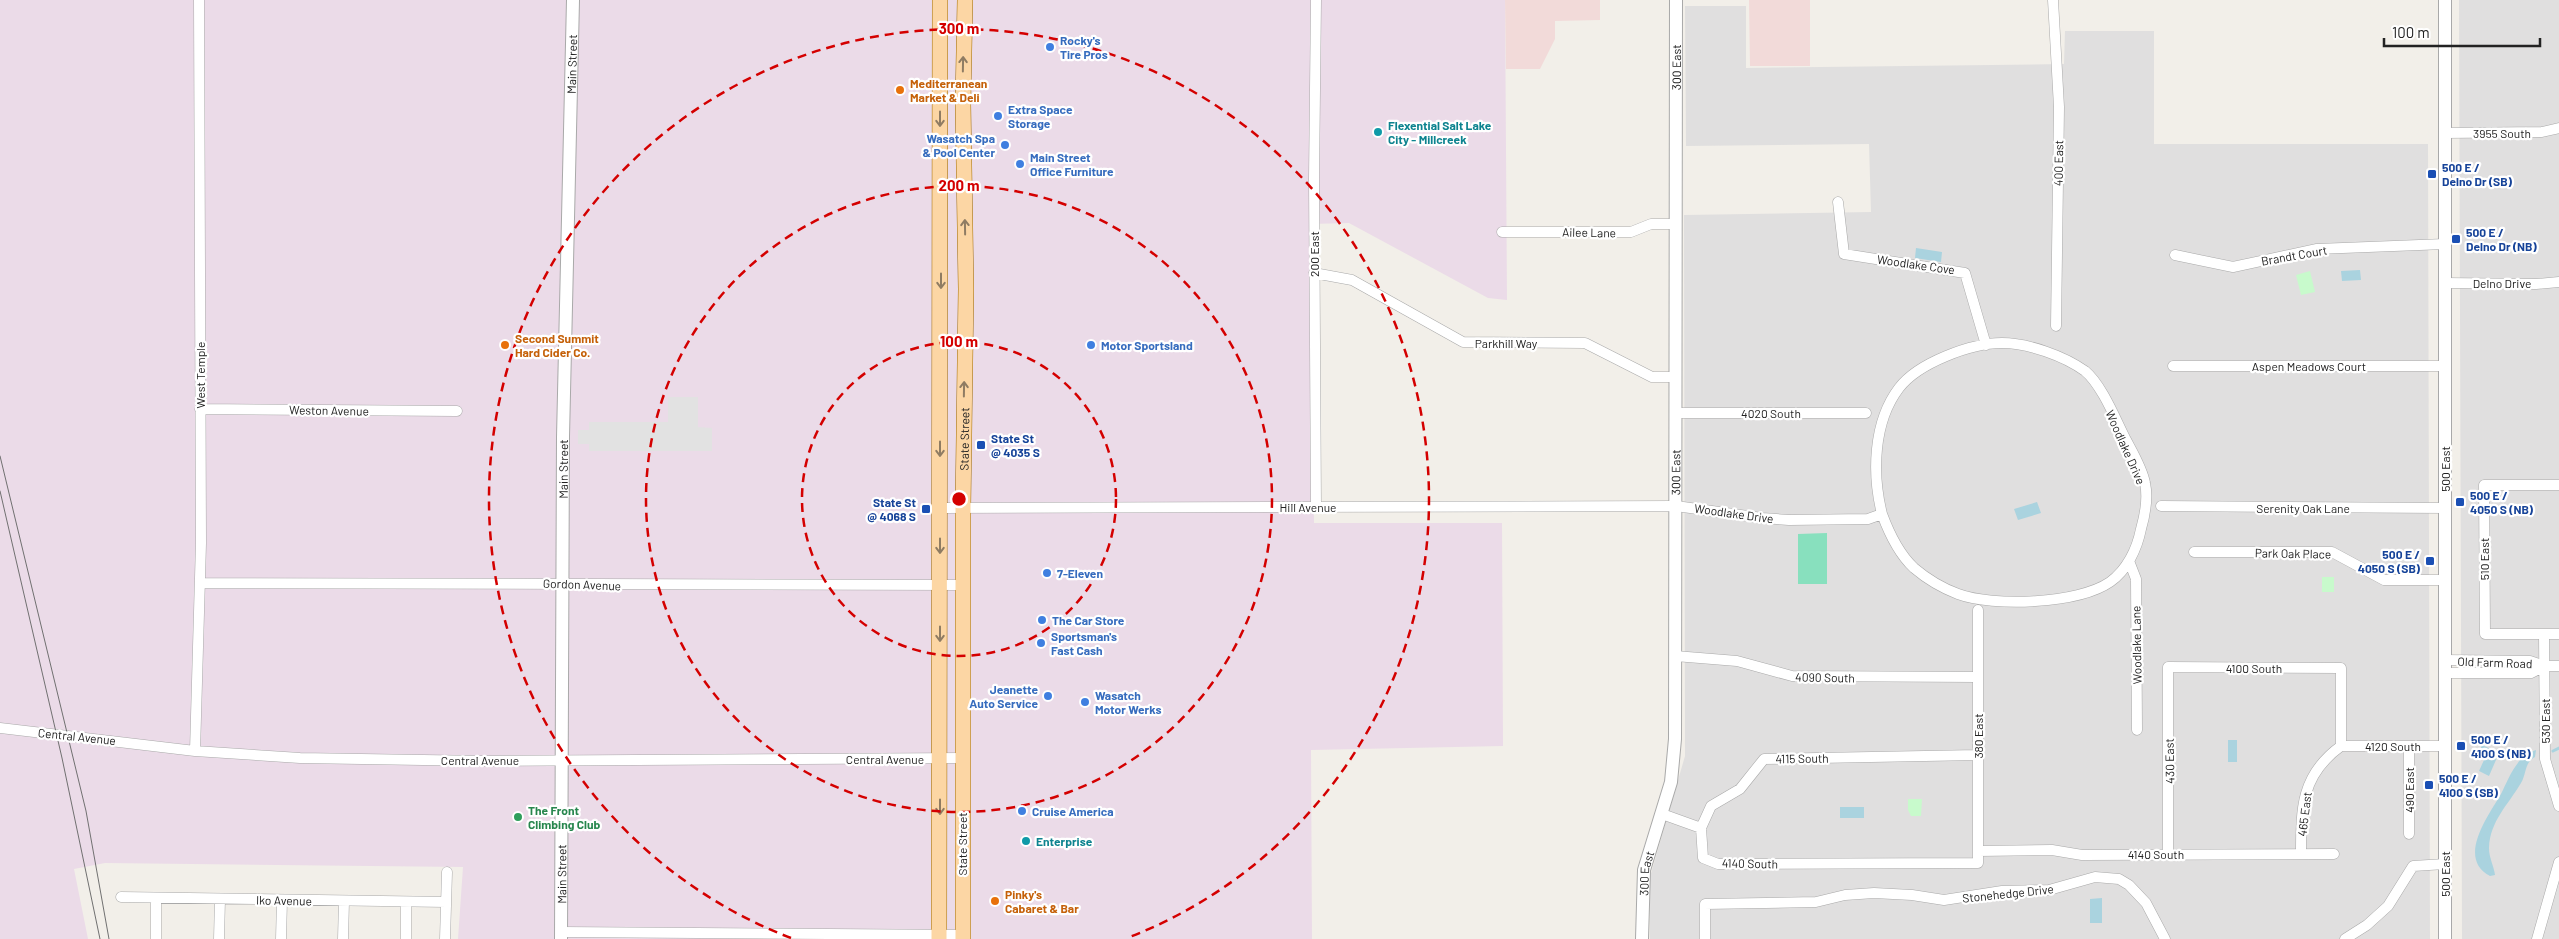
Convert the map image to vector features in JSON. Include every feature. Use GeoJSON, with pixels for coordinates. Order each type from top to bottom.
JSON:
{"type":"FeatureCollection","features":[{"type":"Feature","properties":{"kind":"main road","name":"State Street"},"geometry":{"type":"LineString","coordinates":[[939,937],[940,0]]}},
{"type":"Feature","properties":{"kind":"main road","name":"State Street"},"geometry":{"type":"LineString","coordinates":[[963,937],[963,508],[966,289],[962,103],[965,0]]}},
{"type":"Feature","properties":{"kind":"street","name":"West Temple"},"geometry":{"type":"LineString","coordinates":[[196,751],[200,583],[199,0]]}},
{"type":"Feature","properties":{"kind":"street","name":"Main Street"},"geometry":{"type":"LineString","coordinates":[[561,936],[561,584],[573,0]]}},
{"type":"Feature","properties":{"kind":"street","name":"200 East"},"geometry":{"type":"LineString","coordinates":[[1316,0],[1314,273],[1316,507]]}},
{"type":"Feature","properties":{"kind":"street","name":"300 East"},"geometry":{"type":"LineString","coordinates":[[1642,939],[1644,870],[1662,814],[1674,766],[1676,0]]}},
{"type":"Feature","properties":{"kind":"street","name":"400 East"},"geometry":{"type":"LineString","coordinates":[[2053,0],[2059,107],[2056,326]]}},
{"type":"Feature","properties":{"kind":"street","name":"500 East"},"geometry":{"type":"LineString","coordinates":[[2444,0],[2445,939]]}},
{"type":"Feature","properties":{"kind":"street","name":"3955 South"},"geometry":{"type":"LineString","coordinates":[[2445,133],[2542,132],[2559,128]]}},
{"type":"Feature","properties":{"kind":"street","name":"Woodlake Cove"},"geometry":{"type":"LineString","coordinates":[[1838,202],[1844,254],[1965,273],[1986,345]]}},
{"type":"Feature","properties":{"kind":"street","name":"Ailee Lane"},"geometry":{"type":"LineString","coordinates":[[1502,232],[1631,232],[1651,224],[1676,224]]}},
{"type":"Feature","properties":{"kind":"street","name":"Brandt Court"},"geometry":{"type":"LineString","coordinates":[[2175,255],[2233,267],[2317,249],[2445,244]]}},
{"type":"Feature","properties":{"kind":"street","name":"Parkhill Way"},"geometry":{"type":"LineString","coordinates":[[1314,273],[1352,280],[1463,342],[1585,343],[1646,374],[1675,377]]}},
{"type":"Feature","properties":{"kind":"street","name":"Delno Drive"},"geometry":{"type":"LineString","coordinates":[[2445,283],[2536,284],[2559,282]]}},
{"type":"Feature","properties":{"kind":"street","name":"Woodlake Drive"},"geometry":{"type":"LineString","coordinates":[[2002,343],[2044,352],[2066,360],[2086,372],[2114,415],[2145,482],[2145,514],[2140,538],[2129,562],[2110,582],[2075,597],[2049,600],[1980,598],[1959,594],[1933,582],[1913,567],[1902,553],[1882,514],[1877,478],[1879,438],[1884,418],[1900,386],[1924,368],[1952,353],[1986,345],[2002,343]]}},
{"type":"Feature","properties":{"kind":"street","name":"Aspen Meadows Court"},"geometry":{"type":"LineString","coordinates":[[2173,366],[2445,366]]}},
{"type":"Feature","properties":{"kind":"street","name":"Weston Avenue"},"geometry":{"type":"LineString","coordinates":[[200,409],[458,411]]}},
{"type":"Feature","properties":{"kind":"street","name":"4020 South"},"geometry":{"type":"LineString","coordinates":[[1676,413],[1866,413]]}},
{"type":"Feature","properties":{"kind":"street","name":"510 East"},"geometry":{"type":"LineString","coordinates":[[2544,634],[2485,634],[2484,485],[2559,485]]}},
{"type":"Feature","properties":{"kind":"street","name":"Hill Avenue"},"geometry":{"type":"LineString","coordinates":[[940,508],[1676,506]]}},
{"type":"Feature","properties":{"kind":"street","name":"Woodlake Drive"},"geometry":{"type":"LineString","coordinates":[[1676,506],[1789,520],[1868,519],[1882,514]]}},
{"type":"Feature","properties":{"kind":"street","name":"Serenity Oak Lane"},"geometry":{"type":"LineString","coordinates":[[2161,506],[2445,508]]}},
{"type":"Feature","properties":{"kind":"street","name":"Park Oak Place"},"geometry":{"type":"LineString","coordinates":[[2194,552],[2332,552],[2384,580],[2445,580]]}},
{"type":"Feature","properties":{"kind":"street","name":"Woodlake Lane"},"geometry":{"type":"LineString","coordinates":[[2129,562],[2136,579],[2137,730]]}},
{"type":"Feature","properties":{"kind":"street","name":"Gordon Avenue"},"geometry":{"type":"LineString","coordinates":[[200,583],[964,585]]}},
{"type":"Feature","properties":{"kind":"street","name":"380 East"},"geometry":{"type":"LineString","coordinates":[[1978,610],[1978,863]]}},
{"type":"Feature","properties":{"kind":"street"},"geometry":{"type":"LineString","coordinates":[[2544,634],[2559,634]]}},
{"type":"Feature","properties":{"kind":"street","name":"530 East"},"geometry":{"type":"LineString","coordinates":[[2544,634],[2545,759],[2559,806]]}},
{"type":"Feature","properties":{"kind":"street","name":"4090 South"},"geometry":{"type":"LineString","coordinates":[[1675,656],[1737,661],[1792,676],[1978,677]]}},
{"type":"Feature","properties":{"kind":"street","name":"Old Farm Road"},"geometry":{"type":"LineString","coordinates":[[2444,660],[2530,661],[2545,666],[2559,666]]}},
{"type":"Feature","properties":{"kind":"street","name":"Old Farm Road"},"geometry":{"type":"LineString","coordinates":[[2445,673],[2531,673],[2545,666]]}},
{"type":"Feature","properties":{"kind":"street","name":"4100 South"},"geometry":{"type":"LineString","coordinates":[[2168,667],[2341,668],[2341,746]]}},
{"type":"Feature","properties":{"kind":"street","name":"430 East"},"geometry":{"type":"LineString","coordinates":[[2168,667],[2168,854]]}},
{"type":"Feature","properties":{"kind":"street","name":"Central Avenue"},"geometry":{"type":"LineString","coordinates":[[0,728],[196,751],[345,760],[962,758]]}},
{"type":"Feature","properties":{"kind":"street","name":"4120 South"},"geometry":{"type":"LineString","coordinates":[[2341,746],[2445,746]]}},
{"type":"Feature","properties":{"kind":"street","name":"465 East"},"geometry":{"type":"LineString","coordinates":[[2300,854],[2301,818],[2308,782],[2318,767],[2341,746]]}},
{"type":"Feature","properties":{"kind":"street","name":"490 East"},"geometry":{"type":"LineString","coordinates":[[2409,746],[2409,834]]}},
{"type":"Feature","properties":{"kind":"street","name":"4115 South"},"geometry":{"type":"LineString","coordinates":[[1701,828],[1711,806],[1740,789],[1764,759],[1978,756]]}},
{"type":"Feature","properties":{"kind":"street"},"geometry":{"type":"LineString","coordinates":[[1662,814],[1701,828]]}},
{"type":"Feature","properties":{"kind":"street","name":"4140 South"},"geometry":{"type":"LineString","coordinates":[[1701,828],[1703,858],[1718,864],[1978,863]]}},
{"type":"Feature","properties":{"kind":"street","name":"4140 South"},"geometry":{"type":"LineString","coordinates":[[1978,851],[2052,850],[2082,855],[2334,854]]}},
{"type":"Feature","properties":{"kind":"street"},"geometry":{"type":"LineString","coordinates":[[2537,939],[2559,862]]}},
{"type":"Feature","properties":{"kind":"street"},"geometry":{"type":"LineString","coordinates":[[2345,939],[2367,925],[2388,906],[2413,866],[2445,864]]}},
{"type":"Feature","properties":{"kind":"street"},"geometry":{"type":"LineString","coordinates":[[445,939],[447,872]]}},
{"type":"Feature","properties":{"kind":"street","name":"Stonehedge Drive"},"geometry":{"type":"LineString","coordinates":[[1705,939],[1706,904],[1816,902],[1846,895],[1882,893],[1944,900],[2002,891],[2049,890],[2095,877],[2119,879],[2129,885],[2146,903],[2165,939]]}},
{"type":"Feature","properties":{"kind":"street","name":"Iko Avenue"},"geometry":{"type":"LineString","coordinates":[[121,897],[446,902]]}},
{"type":"Feature","properties":{"kind":"street"},"geometry":{"type":"LineString","coordinates":[[156,898],[156,939]]}},
{"type":"Feature","properties":{"kind":"street"},"geometry":{"type":"LineString","coordinates":[[220,899],[220,939]]}},
{"type":"Feature","properties":{"kind":"street"},"geometry":{"type":"LineString","coordinates":[[281,939],[282,900]]}},
{"type":"Feature","properties":{"kind":"street"},"geometry":{"type":"LineString","coordinates":[[344,901],[344,939]]}},
{"type":"Feature","properties":{"kind":"street"},"geometry":{"type":"LineString","coordinates":[[406,902],[406,939]]}},
{"type":"Feature","properties":{"kind":"street"},"geometry":{"type":"LineString","coordinates":[[561,936],[963,937]]}},
{"type":"Feature","properties":{"kind":"shaded area"},"geometry":{"type":"Polygon","coordinates":[[[0,0],[1505,0],[1507,300],[1488,298],[1349,223],[1311,224],[1314,523],[1502,523],[1503,746],[1311,750],[1312,939],[458,939],[463,867],[105,863],[74,869],[88,939],[0,939],[0,0]]]}},
{"type":"Feature","properties":{"kind":"shaded area"},"geometry":{"type":"Polygon","coordinates":[[[1505,0],[1600,0],[1600,20],[1555,21],[1555,39],[1540,69],[1506,69],[1505,0]]]}},
{"type":"Feature","properties":{"kind":"shaded area"},"geometry":{"type":"Polygon","coordinates":[[[1749,0],[1810,0],[1810,66],[1750,66],[1749,0]]]}},
{"type":"Feature","properties":{"kind":"shaded area"},"geometry":{"type":"Polygon","coordinates":[[[2459,0],[2559,0],[2559,939],[2462,939],[2459,0]]]}},
{"type":"Feature","properties":{"kind":"shaded area"},"geometry":{"type":"Polygon","coordinates":[[[1685,6],[1746,6],[1746,68],[2064,64],[2065,31],[2154,31],[2154,144],[2428,144],[2430,939],[1650,939],[1650,877],[1685,756],[1684,215],[1871,212],[1869,144],[1686,146],[1685,6]]]}},
{"type":"Feature","properties":{"kind":"shaded area"},"geometry":{"type":"Polygon","coordinates":[[[668,397],[698,397],[698,427],[712,428],[712,451],[589,451],[589,444],[578,444],[578,430],[589,430],[589,422],[668,422],[668,397]]]}},
{"type":"Feature","properties":{"kind":"green space"},"geometry":{"type":"Polygon","coordinates":[[[2310,271],[2315,292],[2301,295],[2296,275],[2310,271]]]}},
{"type":"Feature","properties":{"kind":"green space"},"geometry":{"type":"Polygon","coordinates":[[[1827,533],[1827,584],[1798,584],[1798,534],[1827,533]]]}},
{"type":"Feature","properties":{"kind":"green space"},"geometry":{"type":"Polygon","coordinates":[[[2322,577],[2334,577],[2334,592],[2322,592],[2322,577]]]}},
{"type":"Feature","properties":{"kind":"green space"},"geometry":{"type":"Polygon","coordinates":[[[1908,799],[1922,799],[1921,816],[1911,816],[1908,810],[1908,799]]]}},
{"type":"Feature","properties":{"kind":"water"},"geometry":{"type":"Polygon","coordinates":[[[1916,248],[1942,252],[1941,262],[1915,258],[1916,248]]]}},
{"type":"Feature","properties":{"kind":"water"},"geometry":{"type":"Polygon","coordinates":[[[2360,270],[2361,280],[2342,281],[2341,271],[2360,270]]]}},
{"type":"Feature","properties":{"kind":"water"},"geometry":{"type":"Polygon","coordinates":[[[2037,502],[2041,513],[2018,520],[2014,509],[2037,502]]]}},
{"type":"Feature","properties":{"kind":"water"},"geometry":{"type":"Polygon","coordinates":[[[2228,740],[2237,740],[2237,762],[2228,762],[2228,740]]]}},
{"type":"Feature","properties":{"kind":"water"},"geometry":{"type":"Polygon","coordinates":[[[2482,745],[2499,753],[2489,776],[2479,771],[2484,760],[2477,757],[2482,745]]]}},
{"type":"Feature","properties":{"kind":"water"},"geometry":{"type":"Polygon","coordinates":[[[2536,750],[2535,757],[2527,765],[2521,783],[2496,821],[2490,838],[2489,848],[2495,875],[2490,876],[2480,868],[2476,859],[2475,848],[2478,836],[2514,768],[2524,757],[2536,750]]]}},
{"type":"Feature","properties":{"kind":"water"},"geometry":{"type":"Polygon","coordinates":[[[1840,807],[1864,807],[1864,818],[1840,818],[1840,807]]]}},
{"type":"Feature","properties":{"kind":"water"},"geometry":{"type":"Polygon","coordinates":[[[2102,898],[2102,923],[2090,923],[2090,899],[2102,898]]]}},
{"type":"Feature","properties":{"kind":"waterway"},"geometry":{"type":"LineString","coordinates":[[2553,751],[2559,748]]}},
{"type":"Feature","properties":{"kind":"tram line"},"geometry":{"type":"LineString","coordinates":[[0,456],[86,811],[109,939]]}},
{"type":"Feature","properties":{"kind":"tram line"},"geometry":{"type":"LineString","coordinates":[[0,491],[62,758],[100,939]]}},
{"type":"Feature","properties":{"kind":"place","name":"Rocky's Tire Pros"},"geometry":{"type":"Point","coordinates":[1050,47]}},
{"type":"Feature","properties":{"kind":"place","name":"Mediterranean Market & Deli"},"geometry":{"type":"Point","coordinates":[900,90]}},
{"type":"Feature","properties":{"kind":"place","name":"Extra Space Storage"},"geometry":{"type":"Point","coordinates":[998,116]}},
{"type":"Feature","properties":{"kind":"place","name":"Flexential Salt Lake City - Millcreek"},"geometry":{"type":"Point","coordinates":[1378,132]}},
{"type":"Feature","properties":{"kind":"place","name":"Wasatch Spa & Pool Center"},"geometry":{"type":"Point","coordinates":[1005,145]}},
{"type":"Feature","properties":{"kind":"place","name":"Main Street Office Furniture"},"geometry":{"type":"Point","coordinates":[1020,164]}},
{"type":"Feature","properties":{"kind":"place","name":"500 E / Delno Dr (SB)"},"geometry":{"type":"Point","coordinates":[2432,174]}},
{"type":"Feature","properties":{"kind":"place","name":"500 E / Delno Dr (NB)"},"geometry":{"type":"Point","coordinates":[2456,239]}},
{"type":"Feature","properties":{"kind":"place","name":"Second Summit Hard Cider Co."},"geometry":{"type":"Point","coordinates":[505,345]}},
{"type":"Feature","properties":{"kind":"place","name":"Motor Sportsland"},"geometry":{"type":"Point","coordinates":[1091,345]}},
{"type":"Feature","properties":{"kind":"place","name":"State St @ 4035 S"},"geometry":{"type":"Point","coordinates":[981,445]}},
{"type":"Feature","properties":{"kind":"place","name":"500 E / 4050 S (NB)"},"geometry":{"type":"Point","coordinates":[2460,502]}},
{"type":"Feature","properties":{"kind":"place","name":"State St @ 4068 S"},"geometry":{"type":"Point","coordinates":[926,509]}},
{"type":"Feature","properties":{"kind":"place","name":"500 E / 4050 S (SB)"},"geometry":{"type":"Point","coordinates":[2430,561]}},
{"type":"Feature","properties":{"kind":"place","name":"7-Eleven"},"geometry":{"type":"Point","coordinates":[1047,573]}},
{"type":"Feature","properties":{"kind":"place","name":"The Car Store"},"geometry":{"type":"Point","coordinates":[1042,620]}},
{"type":"Feature","properties":{"kind":"place","name":"Sportsman's Fast Cash"},"geometry":{"type":"Point","coordinates":[1041,643]}},
{"type":"Feature","properties":{"kind":"place","name":"Jeanette Auto Service"},"geometry":{"type":"Point","coordinates":[1048,696]}},
{"type":"Feature","properties":{"kind":"place","name":"Wasatch Motor Werks"},"geometry":{"type":"Point","coordinates":[1085,702]}},
{"type":"Feature","properties":{"kind":"place","name":"500 E / 4100 S (NB)"},"geometry":{"type":"Point","coordinates":[2461,746]}},
{"type":"Feature","properties":{"kind":"place","name":"500 E / 4100 S (SB)"},"geometry":{"type":"Point","coordinates":[2429,785]}},
{"type":"Feature","properties":{"kind":"place","name":"Cruise America"},"geometry":{"type":"Point","coordinates":[1022,811]}},
{"type":"Feature","properties":{"kind":"place","name":"The Front Climbing Club"},"geometry":{"type":"Point","coordinates":[518,817]}},
{"type":"Feature","properties":{"kind":"place","name":"Enterprise"},"geometry":{"type":"Point","coordinates":[1026,841]}},
{"type":"Feature","properties":{"kind":"place","name":"Pinky's Cabaret & Bar"},"geometry":{"type":"Point","coordinates":[995,901]}}]}
